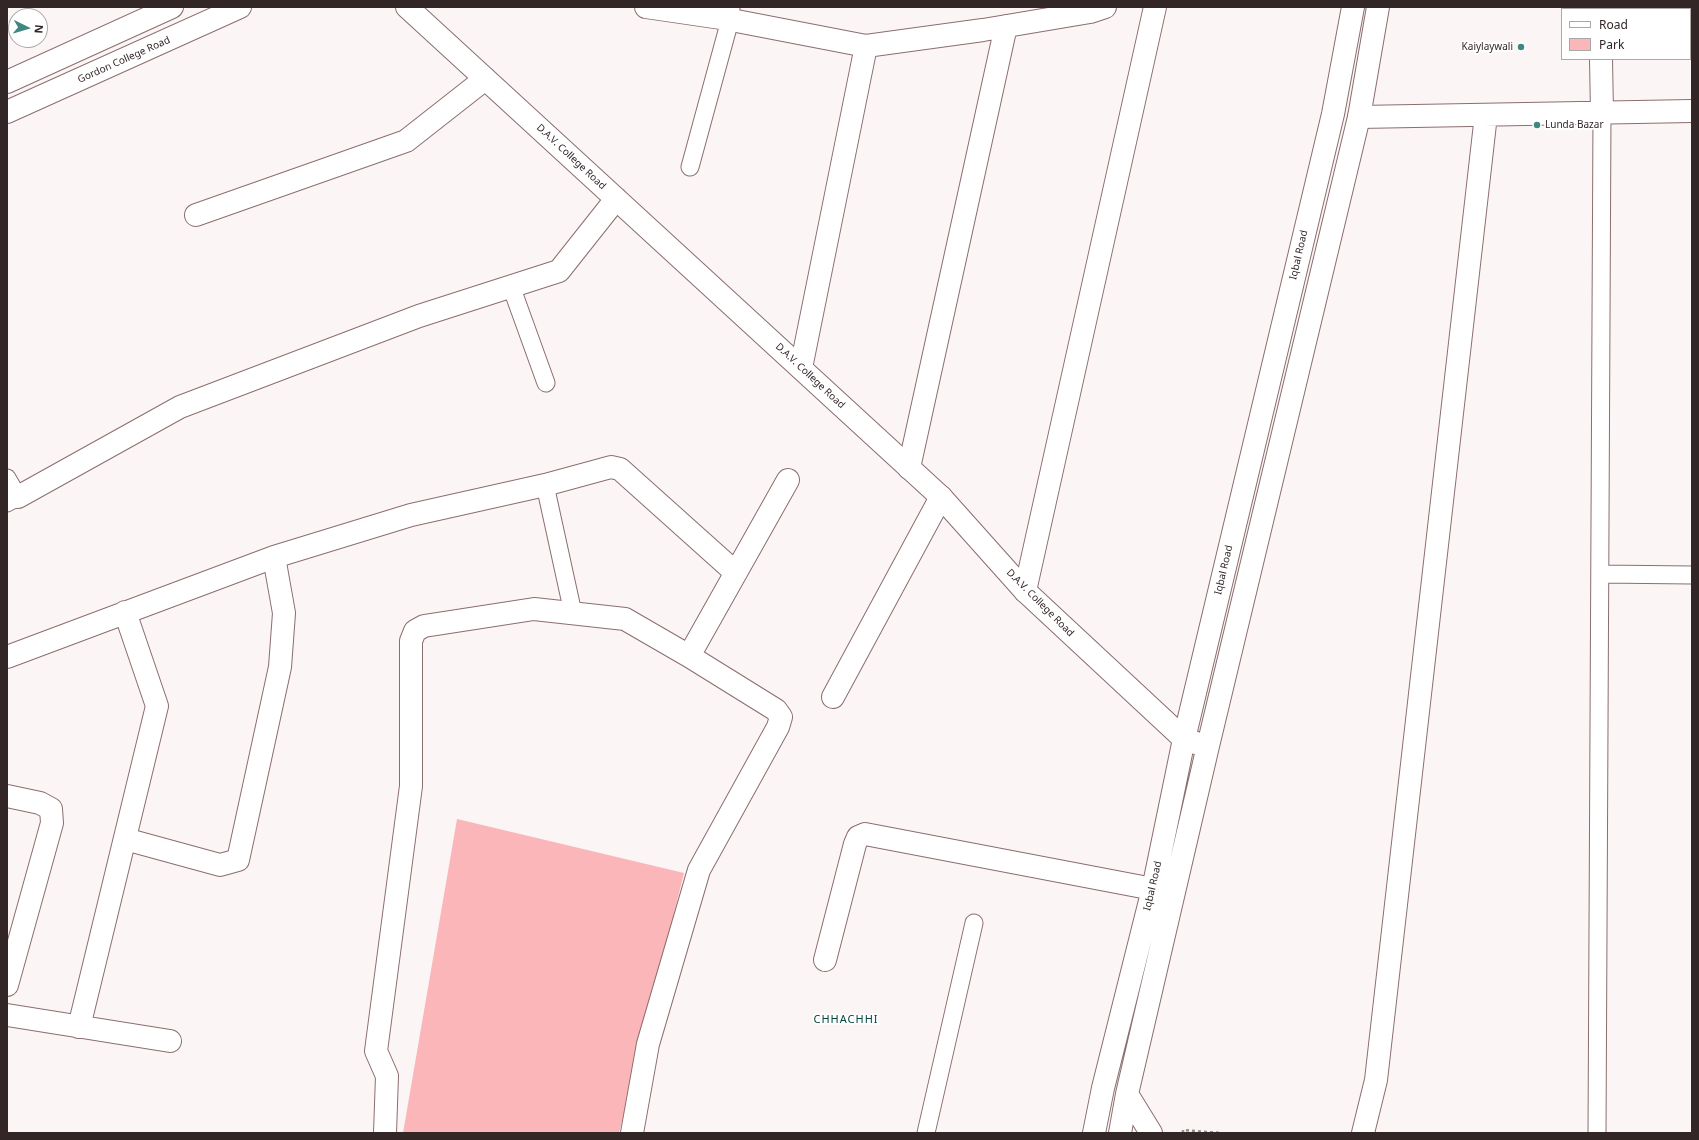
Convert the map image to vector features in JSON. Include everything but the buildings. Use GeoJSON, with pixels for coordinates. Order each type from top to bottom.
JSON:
{"type":"FeatureCollection","features":[{"type":"Feature","properties":{"kind":"street"},"geometry":{"type":"LineString","coordinates":[[7,82],[172,7]]}},
{"type":"Feature","properties":{"kind":"street","name":"Gordon College Road"},"geometry":{"type":"LineString","coordinates":[[7,112],[240,7]]}},
{"type":"Feature","properties":{"kind":"street","name":"D.A.V. College Road"},"geometry":{"type":"LineString","coordinates":[[407,7],[941,497],[1025,591],[1184,739],[1208,746]]}},
{"type":"Feature","properties":{"kind":"street"},"geometry":{"type":"LineString","coordinates":[[646,7],[731,13],[866,46],[1006,26],[1090,12],[1105,7]]}},
{"type":"Feature","properties":{"kind":"street"},"geometry":{"type":"LineString","coordinates":[[1025,591],[1155,7]]}},
{"type":"Feature","properties":{"kind":"street","name":"Iqbal Road"},"geometry":{"type":"LineString","coordinates":[[1094,1133],[1103,1088],[1153,889],[1184,739],[1333,114],[1353,7]]}},
{"type":"Feature","properties":{"kind":"street"},"geometry":{"type":"LineString","coordinates":[[1120,1133],[1127,1094],[1208,746],[1360,117],[1378,7]]}},
{"type":"Feature","properties":{"kind":"street"},"geometry":{"type":"LineString","coordinates":[[909,468],[1006,26]]}},
{"type":"Feature","properties":{"kind":"street"},"geometry":{"type":"LineString","coordinates":[[801,368],[866,46]]}},
{"type":"Feature","properties":{"kind":"street"},"geometry":{"type":"LineString","coordinates":[[1601,60],[1602,114]]}},
{"type":"Feature","properties":{"kind":"street"},"geometry":{"type":"LineString","coordinates":[[196,215],[406,141],[485,79]]}},
{"type":"Feature","properties":{"kind":"street"},"geometry":{"type":"LineString","coordinates":[[1360,117],[1602,114],[1692,111]]}},
{"type":"Feature","properties":{"kind":"street"},"geometry":{"type":"LineString","coordinates":[[1363,1133],[1376,1080],[1486,115]]}},
{"type":"Feature","properties":{"kind":"street"},"geometry":{"type":"LineString","coordinates":[[13,500],[180,407],[419,316],[559,271],[616,199]]}},
{"type":"Feature","properties":{"kind":"street"},"geometry":{"type":"LineString","coordinates":[[7,657],[274,557],[412,515],[545,485],[611,467],[620,468],[736,574]]}},
{"type":"Feature","properties":{"kind":"street"},"geometry":{"type":"LineString","coordinates":[[689,656],[788,480]]}},
{"type":"Feature","properties":{"kind":"street"},"geometry":{"type":"LineString","coordinates":[[833,697],[941,497]]}},
{"type":"Feature","properties":{"kind":"street"},"geometry":{"type":"LineString","coordinates":[[125,839],[220,865],[238,860],[280,667],[284,613],[274,557]]}},
{"type":"Feature","properties":{"kind":"street"},"geometry":{"type":"LineString","coordinates":[[385,1133],[387,1076],[376,1051],[411,786],[411,641],[416,631],[424,626],[534,609],[625,619],[689,656],[776,710],[781,717],[778,727],[699,870],[648,1044],[632,1133]]}},
{"type":"Feature","properties":{"kind":"street"},"geometry":{"type":"LineString","coordinates":[[79,1027],[157,706],[125,612]]}},
{"type":"Feature","properties":{"kind":"street"},"geometry":{"type":"LineString","coordinates":[[7,796],[40,803],[50,809],[52,823],[7,985]]}},
{"type":"Feature","properties":{"kind":"street"},"geometry":{"type":"LineString","coordinates":[[825,960],[855,844],[858,837],[865,834],[1153,889]]}},
{"type":"Feature","properties":{"kind":"street"},"geometry":{"type":"LineString","coordinates":[[7,1015],[170,1041]]}},
{"type":"Feature","properties":{"kind":"street"},"geometry":{"type":"LineString","coordinates":[[1080,1133],[1103,1088]]}},
{"type":"Feature","properties":{"kind":"street"},"geometry":{"type":"LineString","coordinates":[[1127,1094],[1151,1133]]}},
{"type":"Feature","properties":{"kind":"lane"},"geometry":{"type":"LineString","coordinates":[[690,167],[731,13]]}},
{"type":"Feature","properties":{"kind":"lane"},"geometry":{"type":"LineString","coordinates":[[1597,1133],[1602,114]]}},
{"type":"Feature","properties":{"kind":"lane"},"geometry":{"type":"LineString","coordinates":[[511,286],[546,383]]}},
{"type":"Feature","properties":{"kind":"lane"},"geometry":{"type":"LineString","coordinates":[[7,478],[13,500]]}},
{"type":"Feature","properties":{"kind":"lane"},"geometry":{"type":"LineString","coordinates":[[545,485],[573,613]]}},
{"type":"Feature","properties":{"kind":"lane"},"geometry":{"type":"LineString","coordinates":[[1600,574],[1692,575]]}},
{"type":"Feature","properties":{"kind":"lane"},"geometry":{"type":"LineString","coordinates":[[926,1133],[974,923]]}},
{"type":"Feature","properties":{"kind":"path"},"geometry":{"type":"LineString","coordinates":[[1183,1132],[1221,1133]]}},
{"type":"Feature","properties":{"kind":"green space"},"geometry":{"type":"Polygon","coordinates":[[[457,819],[684,873],[619,1133],[403,1133],[457,819]]]}},
{"type":"Feature","properties":{"kind":"place","name":"Kaiylaywali"},"geometry":{"type":"Point","coordinates":[1521,47]}},
{"type":"Feature","properties":{"kind":"place","name":"Lunda Bazar"},"geometry":{"type":"Point","coordinates":[1537,125]}},
{"type":"Feature","properties":{"kind":"district","name":"CHHACHHI"},"geometry":{"type":"Point","coordinates":[846,1020]}}]}
